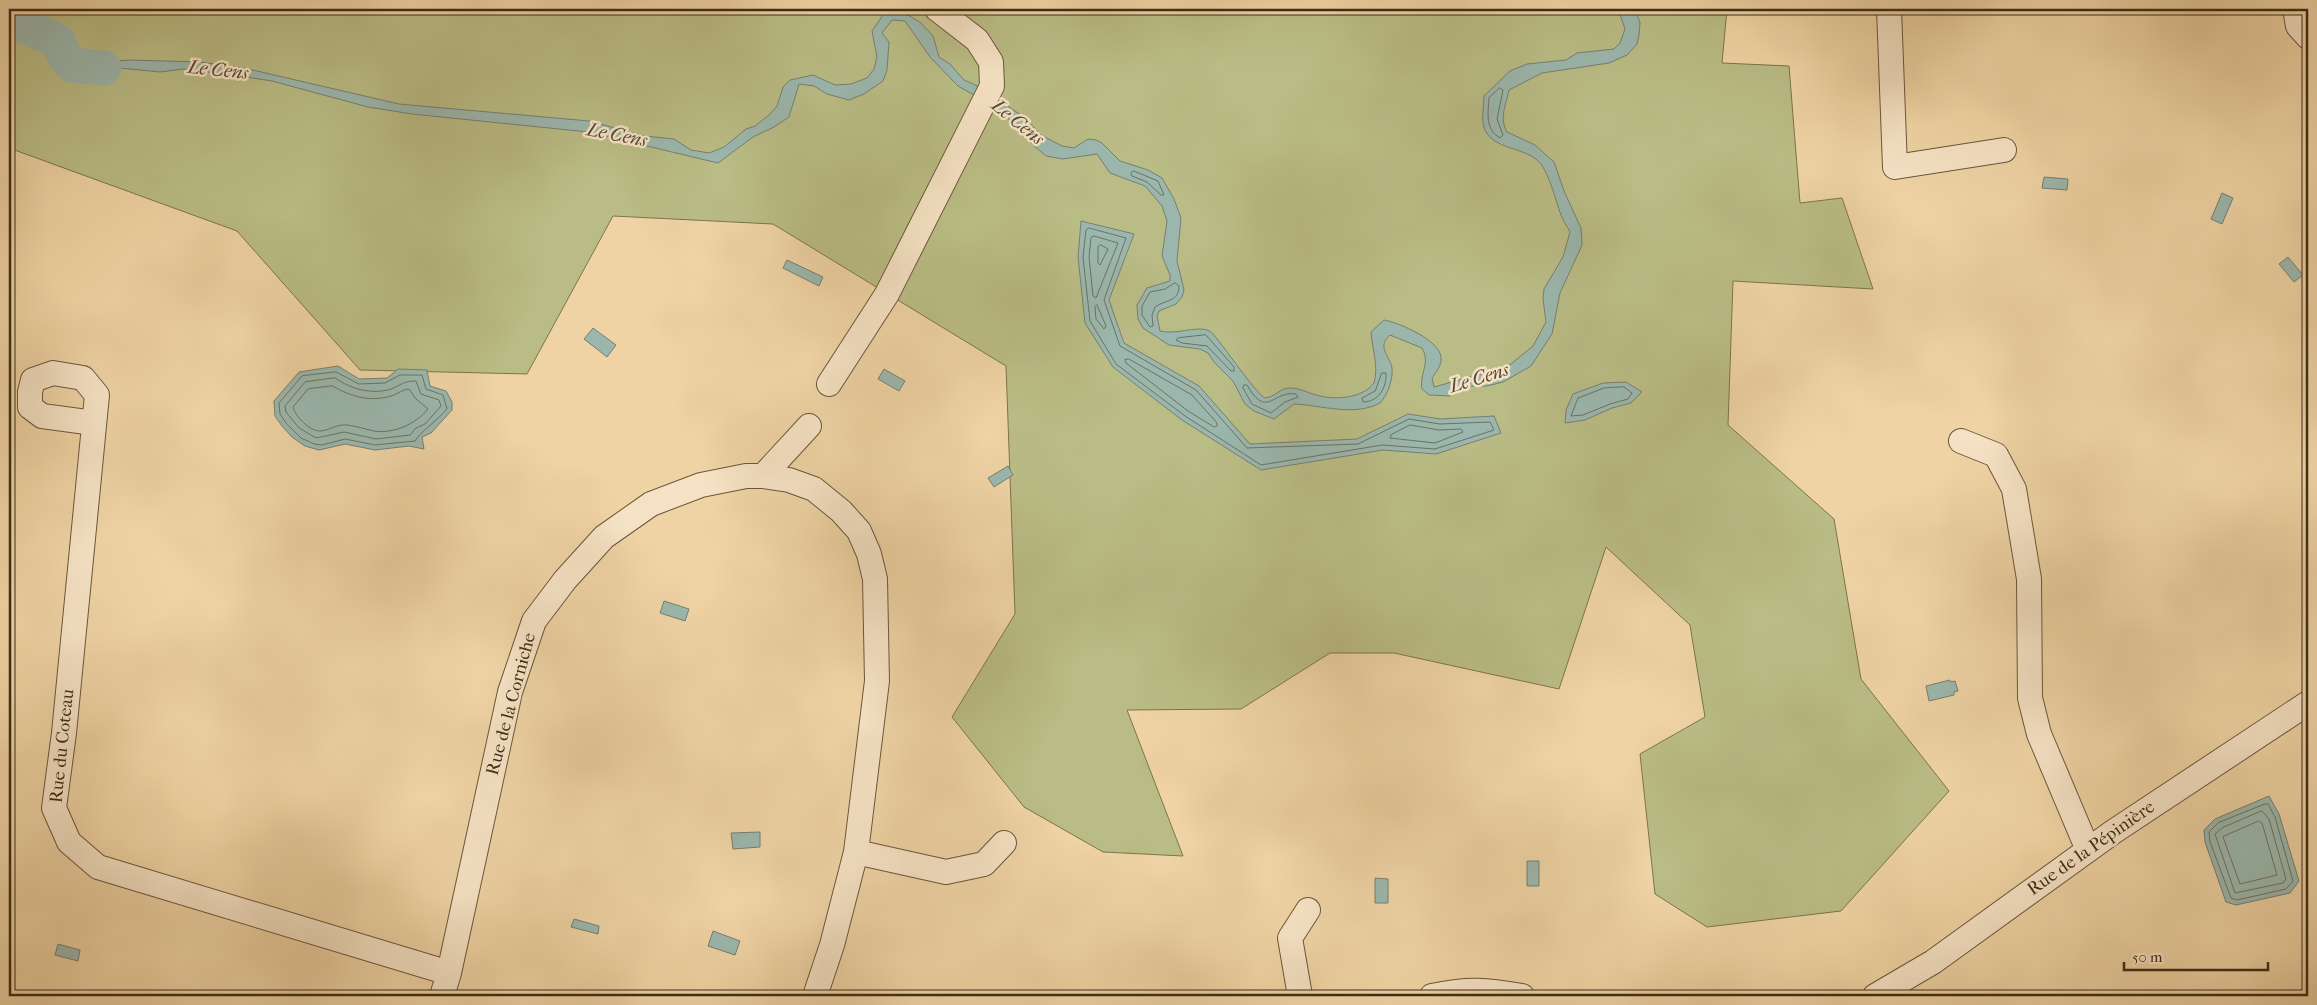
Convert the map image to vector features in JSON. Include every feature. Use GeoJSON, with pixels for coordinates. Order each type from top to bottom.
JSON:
{"type":"FeatureCollection","features":[{"type":"Feature","properties":{"kind":"street"},"geometry":{"type":"LineString","coordinates":[[829,384],[887,294],[992,86],[991,62],[977,40],[937,9]]}},
{"type":"Feature","properties":{"kind":"street"},"geometry":{"type":"LineString","coordinates":[[1889,9],[1895,167],[2004,150]]}},
{"type":"Feature","properties":{"kind":"street"},"geometry":{"type":"LineString","coordinates":[[2295,9],[2298,26],[2308,37]]}},
{"type":"Feature","properties":{"kind":"street","name":"Rue du Coteau"},"geometry":{"type":"LineString","coordinates":[[94,423],[64,734],[54,808],[69,842],[98,867],[449,973]]}},
{"type":"Feature","properties":{"kind":"street"},"geometry":{"type":"LineString","coordinates":[[763,476],[809,426]]}},
{"type":"Feature","properties":{"kind":"street"},"geometry":{"type":"LineString","coordinates":[[1961,441],[1996,455],[2014,489],[2029,579],[2030,698],[2039,734],[2088,850]]}},
{"type":"Feature","properties":{"kind":"street","name":"Rue de la Corniche"},"geometry":{"type":"LineString","coordinates":[[442,996],[449,973],[510,692],[534,621],[565,580],[604,537],[651,504],[701,485],[746,476],[763,476],[789,480],[814,489],[841,511],[859,532],[869,554],[875,580],[877,681],[856,852],[832,945],[815,996]]}},
{"type":"Feature","properties":{"kind":"street","name":"Rue de la Pépinière"},"geometry":{"type":"LineString","coordinates":[[1875,996],[1933,962],[2088,850],[2208,767],[2308,703]]}},
{"type":"Feature","properties":{"kind":"street"},"geometry":{"type":"LineString","coordinates":[[856,852],[946,872],[984,864],[1004,843]]}},
{"type":"Feature","properties":{"kind":"street"},"geometry":{"type":"LineString","coordinates":[[1300,996],[1290,938],[1308,910]]}},
{"type":"Feature","properties":{"kind":"street"},"geometry":{"type":"LineString","coordinates":[[1432,996],[1455,991],[1484,989],[1522,996]]}},
{"type":"Feature","properties":{"kind":"green space"},"geometry":{"type":"Polygon","coordinates":[[[9,9],[1727,9],[1722,63],[1789,66],[1800,203],[1842,198],[1873,289],[1733,281],[1728,425],[1834,519],[1861,679],[1949,791],[1841,911],[1707,927],[1655,894],[1640,754],[1705,717],[1690,625],[1606,547],[1559,689],[1394,653],[1330,653],[1241,709],[1127,710],[1183,856],[1103,852],[1024,807],[952,717],[1015,614],[1006,366],[773,224],[613,216],[527,374],[360,370],[237,231],[9,148],[9,9]]]}},
{"type":"Feature","properties":{"kind":"water"},"geometry":{"type":"Polygon","coordinates":[[[1615,9],[1635,9],[1640,23],[1637,44],[1627,55],[1609,63],[1542,73],[1509,90],[1505,106],[1503,117],[1507,132],[1535,145],[1554,162],[1564,191],[1581,228],[1582,245],[1560,293],[1552,334],[1531,366],[1503,382],[1487,386],[1470,386],[1449,396],[1429,395],[1422,389],[1425,359],[1422,348],[1390,335],[1386,339],[1384,348],[1391,364],[1392,377],[1388,391],[1380,403],[1370,407],[1348,410],[1294,404],[1274,419],[1254,411],[1245,404],[1233,381],[1214,362],[1208,353],[1200,349],[1169,345],[1143,328],[1138,319],[1137,305],[1147,288],[1170,281],[1170,275],[1162,256],[1167,221],[1162,206],[1145,186],[1110,173],[1097,154],[1063,159],[1046,156],[1033,145],[1017,126],[993,106],[958,86],[930,57],[905,21],[892,20],[882,33],[889,42],[887,70],[883,81],[864,94],[849,100],[827,94],[814,86],[799,84],[789,117],[753,137],[718,163],[588,132],[412,114],[368,107],[272,81],[233,75],[183,69],[160,72],[120,68],[101,73],[81,73],[68,66],[60,55],[66,52],[72,60],[81,64],[130,60],[200,62],[244,68],[399,104],[589,121],[645,136],[674,139],[691,150],[709,153],[724,147],[746,129],[755,126],[769,115],[777,106],[783,87],[790,80],[813,75],[835,85],[851,84],[867,78],[874,69],[877,57],[872,31],[885,12],[899,10],[920,22],[933,36],[939,57],[950,64],[964,80],[982,88],[1025,118],[1041,135],[1062,146],[1074,148],[1088,139],[1096,140],[1102,143],[1120,161],[1148,170],[1162,178],[1174,199],[1181,218],[1177,261],[1184,290],[1182,297],[1176,304],[1159,311],[1157,316],[1160,331],[1172,332],[1203,329],[1209,331],[1265,398],[1283,389],[1290,388],[1320,396],[1341,398],[1363,392],[1374,383],[1376,364],[1371,332],[1384,320],[1418,333],[1434,344],[1439,351],[1441,363],[1432,378],[1434,387],[1477,375],[1494,373],[1511,364],[1533,346],[1546,322],[1543,299],[1544,289],[1563,257],[1570,232],[1541,164],[1527,154],[1501,145],[1488,135],[1483,120],[1484,96],[1510,71],[1527,64],[1566,60],[1577,53],[1614,49],[1620,43],[1625,29],[1621,17],[1615,9]]]}},
{"type":"Feature","properties":{"kind":"water"},"geometry":{"type":"Polygon","coordinates":[[[9,15],[60,37],[65,42],[57,47],[13,26],[9,24],[9,15]]]}},
{"type":"Feature","properties":{"kind":"water"},"geometry":{"type":"Polygon","coordinates":[[[2044,177],[2068,179],[2067,190],[2042,188],[2044,177]]]}},
{"type":"Feature","properties":{"kind":"water"},"geometry":{"type":"Polygon","coordinates":[[[2222,193],[2233,198],[2222,224],[2211,219],[2222,193]]]}},
{"type":"Feature","properties":{"kind":"water"},"geometry":{"type":"Polygon","coordinates":[[[1081,221],[1134,234],[1109,300],[1124,343],[1199,386],[1250,444],[1357,439],[1408,414],[1440,419],[1494,416],[1501,433],[1436,454],[1383,450],[1261,470],[1182,420],[1113,367],[1085,323],[1078,257],[1081,221]]]}},
{"type":"Feature","properties":{"kind":"water"},"geometry":{"type":"Polygon","coordinates":[[[2288,257],[2303,275],[2294,282],[2279,264],[2288,257]]]}},
{"type":"Feature","properties":{"kind":"water"},"geometry":{"type":"Polygon","coordinates":[[[787,260],[823,277],[819,286],[783,268],[787,260]]]}},
{"type":"Feature","properties":{"kind":"water"},"geometry":{"type":"Polygon","coordinates":[[[593,328],[616,345],[607,357],[584,339],[593,328]]]}},
{"type":"Feature","properties":{"kind":"water"},"geometry":{"type":"Polygon","coordinates":[[[338,366],[359,379],[387,378],[398,369],[427,370],[430,386],[446,391],[452,402],[452,410],[431,433],[422,437],[424,449],[409,446],[375,450],[345,444],[319,450],[305,446],[292,437],[275,416],[274,401],[299,372],[338,366]]]}},
{"type":"Feature","properties":{"kind":"water"},"geometry":{"type":"Polygon","coordinates":[[[884,369],[905,381],[899,391],[878,379],[884,369]]]}},
{"type":"Feature","properties":{"kind":"water"},"geometry":{"type":"Polygon","coordinates":[[[1626,382],[1642,392],[1631,403],[1612,408],[1585,420],[1565,423],[1566,410],[1573,394],[1603,383],[1626,382]]]}},
{"type":"Feature","properties":{"kind":"water"},"geometry":{"type":"Polygon","coordinates":[[[1008,466],[1013,475],[994,487],[988,478],[1008,466]]]}},
{"type":"Feature","properties":{"kind":"water"},"geometry":{"type":"Polygon","coordinates":[[[664,601],[689,609],[685,621],[660,613],[664,601]]]}},
{"type":"Feature","properties":{"kind":"water"},"geometry":{"type":"Polygon","coordinates":[[[1950,680],[1951,682],[1955,681],[1958,691],[1954,692],[1954,695],[1929,701],[1926,686],[1950,680]]]}},
{"type":"Feature","properties":{"kind":"water"},"geometry":{"type":"Polygon","coordinates":[[[2269,796],[2279,814],[2299,881],[2290,893],[2236,905],[2226,902],[2205,842],[2204,830],[2215,819],[2269,796]]]}},
{"type":"Feature","properties":{"kind":"water"},"geometry":{"type":"Polygon","coordinates":[[[760,832],[760,847],[733,849],[731,833],[760,832]]]}},
{"type":"Feature","properties":{"kind":"water"},"geometry":{"type":"Polygon","coordinates":[[[1527,861],[1539,861],[1539,886],[1527,886],[1527,861]]]}},
{"type":"Feature","properties":{"kind":"water"},"geometry":{"type":"Polygon","coordinates":[[[1375,878],[1388,879],[1388,903],[1375,903],[1375,878]]]}},
{"type":"Feature","properties":{"kind":"water"},"geometry":{"type":"Polygon","coordinates":[[[574,919],[599,926],[598,934],[571,927],[574,919]]]}},
{"type":"Feature","properties":{"kind":"water"},"geometry":{"type":"Polygon","coordinates":[[[713,931],[740,941],[735,955],[708,946],[713,931]]]}},
{"type":"Feature","properties":{"kind":"water"},"geometry":{"type":"Polygon","coordinates":[[[58,944],[80,950],[78,961],[55,955],[58,944]]]}},
{"type":"Feature","properties":{"kind":"waterway","name":"Le Cens"},"geometry":{"type":"LineString","coordinates":[[9,19],[58,41],[65,57],[72,65],[104,68]]}}]}
